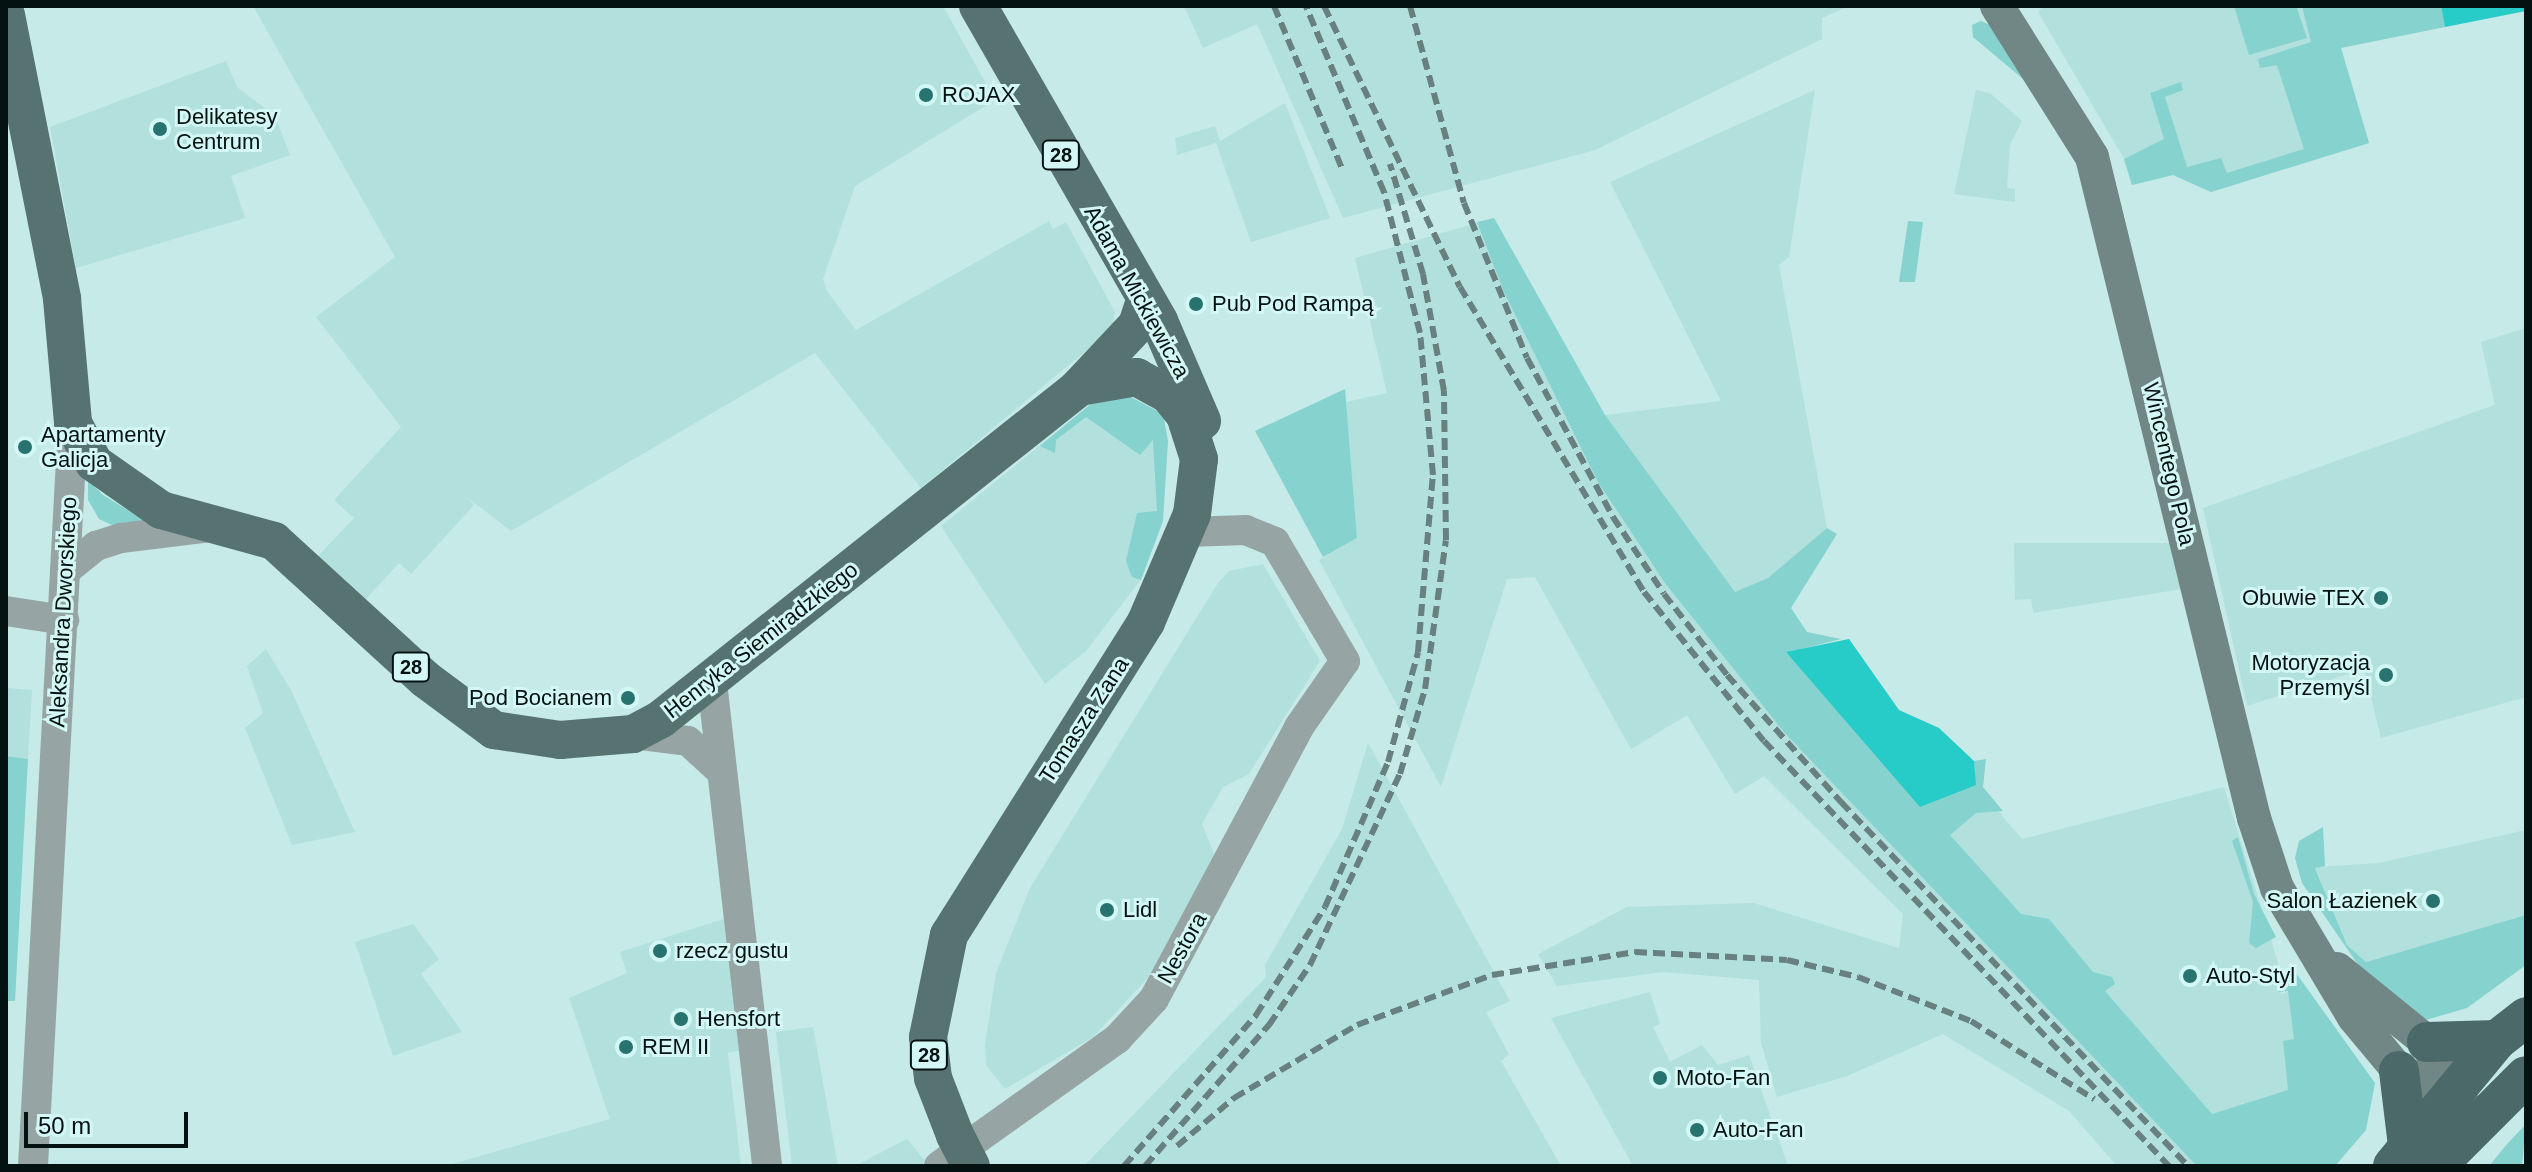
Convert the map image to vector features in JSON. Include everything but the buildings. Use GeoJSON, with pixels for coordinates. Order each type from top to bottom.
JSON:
{"type":"FeatureCollection","features":[{"type":"Feature","properties":{"kind":"highway"},"geometry":{"type":"LineString","coordinates":[[2427,1042],[2511,1029]]}},
{"type":"Feature","properties":{"kind":"highway"},"geometry":{"type":"LineString","coordinates":[[2412,1159],[2464,1107],[2511,1029]]}},
{"type":"Feature","properties":{"kind":"highway"},"geometry":{"type":"LineString","coordinates":[[2399,1071],[2412,1159]]}},
{"type":"Feature","properties":{"kind":"highway"},"geometry":{"type":"LineString","coordinates":[[2464,1107],[2526,1076]]}},
{"type":"Feature","properties":{"kind":"main road","name":"Adama Mickiewicza"},"geometry":{"type":"LineString","coordinates":[[978,6],[1144,303],[1202,416],[1199,459]]}},
{"type":"Feature","properties":{"kind":"main road","name":"Wincentego Pola"},"geometry":{"type":"LineString","coordinates":[[1997,6],[2092,157],[2254,818],[2303,940],[2399,1071],[2464,1107]]}},
{"type":"Feature","properties":{"kind":"main road","name":"Aleksandra Dworskiego"},"geometry":{"type":"LineString","coordinates":[[6,15],[62,299],[73,423]]}},
{"type":"Feature","properties":{"kind":"main road"},"geometry":{"type":"LineString","coordinates":[[1077,389],[1137,325],[1144,303]]}},
{"type":"Feature","properties":{"kind":"main road","name":"Tomasza Zana"},"geometry":{"type":"LineString","coordinates":[[955,1156],[933,1078],[928,1037],[949,935],[1146,622],[1187,532],[1199,459],[1185,415],[1151,384],[1120,375],[1077,389]]}},
{"type":"Feature","properties":{"kind":"main road","name":"Henryka Siemiradzkiego"},"geometry":{"type":"LineString","coordinates":[[73,423],[94,463],[112,481],[161,510],[274,541],[416,672],[494,730],[560,740],[633,734],[712,682],[1077,389]]}},
{"type":"Feature","properties":{"kind":"main road","name":"Wincentego Pola"},"geometry":{"type":"LineString","coordinates":[[2303,940],[2427,1042],[2464,1107]]}},
{"type":"Feature","properties":{"kind":"street","name":"Aleksandra Dworskiego"},"geometry":{"type":"LineString","coordinates":[[33,1166],[73,423]]}},
{"type":"Feature","properties":{"kind":"street"},"geometry":{"type":"LineString","coordinates":[[69,484],[92,525],[121,538]]}},
{"type":"Feature","properties":{"kind":"street"},"geometry":{"type":"LineString","coordinates":[[65,571],[96,546],[121,538],[220,526]]}},
{"type":"Feature","properties":{"kind":"street","name":"Nestora"},"geometry":{"type":"LineString","coordinates":[[955,1156],[1117,1039],[1154,999],[1299,727],[1345,661],[1275,542],[1246,530],[1187,532]]}},
{"type":"Feature","properties":{"kind":"street"},"geometry":{"type":"LineString","coordinates":[[6,611],[64,620]]}},
{"type":"Feature","properties":{"kind":"street"},"geometry":{"type":"LineString","coordinates":[[712,682],[767,1166]]}},
{"type":"Feature","properties":{"kind":"street"},"geometry":{"type":"LineString","coordinates":[[633,734],[688,741],[721,771]]}},
{"type":"Feature","properties":{"kind":"shaded area"},"geometry":{"type":"Polygon","coordinates":[[[253,6],[943,6],[995,100],[855,186],[823,279],[827,291],[856,330],[1049,221],[1053,229],[1066,222],[1115,312],[1112,329],[921,488],[815,353],[511,531],[467,497],[474,505],[411,574],[399,563],[366,599],[318,556],[354,518],[334,500],[401,427],[316,317],[395,257],[253,6]]]}},
{"type":"Feature","properties":{"kind":"shaded area"},"geometry":{"type":"Polygon","coordinates":[[[1184,6],[1847,7],[1822,18],[1822,39],[1595,150],[1343,218],[1257,24],[1203,48],[1184,6]]]}},
{"type":"Feature","properties":{"kind":"shaded area"},"geometry":{"type":"Polygon","coordinates":[[[2044,6],[2526,6],[2526,11],[2341,47],[2369,143],[2211,192],[2173,175],[2132,185],[2124,159],[2038,12],[2044,6]]]}},
{"type":"Feature","properties":{"kind":"shaded area"},"geometry":{"type":"Polygon","coordinates":[[[2234,6],[2296,6],[2307,38],[2249,55],[2234,6]]]}},
{"type":"Feature","properties":{"kind":"shaded area"},"geometry":{"type":"Polygon","coordinates":[[[2302,6],[2441,6],[2445,27],[2341,48],[2369,143],[2211,192],[2173,175],[2132,185],[2124,159],[2164,139],[2150,93],[2181,82],[2183,90],[2165,97],[2187,167],[2221,158],[2227,173],[2304,149],[2277,65],[2260,68],[2258,59],[2311,42],[2302,6]]]}},
{"type":"Feature","properties":{"kind":"shaded area"},"geometry":{"type":"Polygon","coordinates":[[[2441,6],[2526,6],[2526,11],[2445,27],[2441,6]]]}},
{"type":"Feature","properties":{"kind":"shaded area"},"geometry":{"type":"Polygon","coordinates":[[[1981,21],[1992,26],[2035,89],[1973,37],[1972,25],[1981,21]]]}},
{"type":"Feature","properties":{"kind":"shaded area"},"geometry":{"type":"Polygon","coordinates":[[[226,61],[237,87],[275,116],[290,155],[231,176],[245,218],[76,268],[50,127],[226,61]]]}},
{"type":"Feature","properties":{"kind":"shaded area"},"geometry":{"type":"Polygon","coordinates":[[[1815,90],[1789,257],[1779,265],[1827,528],[1768,578],[1735,593],[1920,807],[1974,761],[1976,785],[2022,839],[2224,787],[2283,979],[2281,994],[2295,990],[2317,1084],[2266,1134],[2242,1102],[2235,1144],[2248,1166],[2117,1166],[2069,1111],[1943,1034],[1847,1076],[1777,1097],[1761,1043],[1759,980],[1663,972],[1557,986],[1538,954],[1627,907],[1754,903],[1899,948],[1903,914],[1764,776],[1735,794],[1687,715],[1631,749],[1535,577],[1507,579],[1441,787],[1319,560],[1357,538],[1346,402],[1387,393],[1355,258],[1494,218],[1605,415],[1721,401],[1610,182],[1815,90]]]}},
{"type":"Feature","properties":{"kind":"shaded area"},"geometry":{"type":"Polygon","coordinates":[[[1976,90],[1990,93],[2022,121],[2010,145],[2007,188],[2015,189],[2015,202],[1954,194],[1976,90]]]}},
{"type":"Feature","properties":{"kind":"shaded area"},"geometry":{"type":"Polygon","coordinates":[[[1285,103],[1330,218],[1251,242],[1216,143],[1177,155],[1175,138],[1215,126],[1220,141],[1285,103]]]}},
{"type":"Feature","properties":{"kind":"shaded area"},"geometry":{"type":"Polygon","coordinates":[[[1494,218],[1605,415],[1735,592],[1768,578],[1827,528],[1837,534],[1791,608],[1807,632],[1841,639],[1786,653],[1975,785],[1974,761],[1986,759],[1983,787],[2003,811],[1976,813],[1950,835],[2021,914],[2049,919],[2093,972],[2112,977],[2115,984],[2105,991],[2212,1114],[2288,1090],[2283,1041],[2294,1039],[2288,991],[2279,992],[2282,976],[2296,973],[2375,1083],[2366,1130],[2335,1166],[2197,1166],[1784,732],[1665,583],[1598,482],[1504,292],[1477,222],[1494,218]]]}},
{"type":"Feature","properties":{"kind":"shaded area"},"geometry":{"type":"Polygon","coordinates":[[[1908,221],[1923,222],[1915,282],[1899,282],[1908,221]]]}},
{"type":"Feature","properties":{"kind":"shaded area"},"geometry":{"type":"Polygon","coordinates":[[[2526,328],[2526,697],[2381,738],[2364,669],[2247,706],[2203,508],[2495,405],[2481,342],[2526,328]]]}},
{"type":"Feature","properties":{"kind":"shaded area"},"geometry":{"type":"Polygon","coordinates":[[[1345,389],[1357,538],[1323,557],[1255,431],[1345,389]]]}},
{"type":"Feature","properties":{"kind":"shaded area"},"geometry":{"type":"Polygon","coordinates":[[[1129,396],[1163,414],[1168,441],[1163,521],[1141,580],[1132,577],[1126,561],[1137,513],[1157,511],[1153,440],[1140,455],[1086,417],[1056,440],[1055,453],[1040,446],[1098,398],[1129,396]]]}},
{"type":"Feature","properties":{"kind":"shaded area"},"geometry":{"type":"Polygon","coordinates":[[[1098,398],[1160,439],[1161,495],[1139,582],[1086,651],[1045,684],[941,526],[1098,398]]]}},
{"type":"Feature","properties":{"kind":"shaded area"},"geometry":{"type":"Polygon","coordinates":[[[88,480],[103,495],[147,522],[114,526],[99,519],[88,500],[88,480]]]}},
{"type":"Feature","properties":{"kind":"shaded area"},"geometry":{"type":"Polygon","coordinates":[[[2014,543],[2169,543],[2182,589],[2033,613],[2031,599],[2015,600],[2014,543]]]}},
{"type":"Feature","properties":{"kind":"shaded area","name":"Lidl"},"geometry":{"type":"Polygon","coordinates":[[[1263,564],[1320,661],[1249,774],[1223,787],[1202,824],[1214,854],[1156,969],[1093,1037],[1005,1089],[986,1065],[985,1045],[996,973],[1030,888],[1218,583],[1229,571],[1263,564]]]}},
{"type":"Feature","properties":{"kind":"shaded area"},"geometry":{"type":"Polygon","coordinates":[[[1849,639],[1899,710],[1939,728],[1974,761],[1976,785],[1920,807],[1786,652],[1849,639]]]}},
{"type":"Feature","properties":{"kind":"shaded area"},"geometry":{"type":"Polygon","coordinates":[[[266,649],[292,692],[355,832],[292,845],[245,728],[263,713],[247,666],[266,649]]]}},
{"type":"Feature","properties":{"kind":"shaded area"},"geometry":{"type":"Polygon","coordinates":[[[6,688],[32,690],[28,759],[6,756],[6,688]]]}},
{"type":"Feature","properties":{"kind":"shaded area"},"geometry":{"type":"Polygon","coordinates":[[[1368,743],[1510,1001],[1486,1012],[1509,1054],[1501,1061],[1561,1166],[1084,1166],[1266,977],[1265,965],[1342,829],[1368,743]]]}},
{"type":"Feature","properties":{"kind":"shaded area"},"geometry":{"type":"Polygon","coordinates":[[[6,756],[28,759],[15,1001],[6,1001],[6,756]]]}},
{"type":"Feature","properties":{"kind":"shaded area"},"geometry":{"type":"Polygon","coordinates":[[[2323,827],[2325,866],[2315,868],[2347,945],[2366,962],[2526,915],[2526,965],[2467,1008],[2426,1020],[2363,972],[2302,883],[2295,858],[2299,841],[2323,827]]]}},
{"type":"Feature","properties":{"kind":"shaded area"},"geometry":{"type":"Polygon","coordinates":[[[2526,830],[2526,915],[2366,962],[2347,945],[2315,867],[2379,863],[2526,830]]]}},
{"type":"Feature","properties":{"kind":"shaded area"},"geometry":{"type":"Polygon","coordinates":[[[2238,837],[2254,894],[2276,937],[2256,948],[2249,943],[2253,902],[2232,841],[2238,837]]]}},
{"type":"Feature","properties":{"kind":"shaded area"},"geometry":{"type":"Polygon","coordinates":[[[736,915],[753,1047],[728,1053],[741,1166],[445,1166],[610,1119],[569,998],[627,973],[620,952],[736,915]]]}},
{"type":"Feature","properties":{"kind":"shaded area"},"geometry":{"type":"Polygon","coordinates":[[[413,924],[439,959],[421,974],[462,1032],[393,1056],[355,942],[413,924]]]}},
{"type":"Feature","properties":{"kind":"shaded area"},"geometry":{"type":"Polygon","coordinates":[[[1650,992],[1660,1024],[1653,1027],[1670,1062],[1702,1045],[1718,1065],[1749,1055],[1788,1166],[1633,1166],[1551,1018],[1650,992]]]}},
{"type":"Feature","properties":{"kind":"shaded area"},"geometry":{"type":"Polygon","coordinates":[[[813,1027],[838,1166],[792,1166],[776,1032],[813,1027]]]}},
{"type":"Feature","properties":{"kind":"shaded area"},"geometry":{"type":"Polygon","coordinates":[[[2526,1124],[2522,1166],[2489,1166],[2508,1143],[2526,1124]]]}},
{"type":"Feature","properties":{"kind":"shaded area"},"geometry":{"type":"Polygon","coordinates":[[[907,1139],[925,1161],[920,1166],[855,1166],[907,1139]]]}},
{"type":"Feature","properties":{"kind":"railway"},"geometry":{"type":"LineString","coordinates":[[1274,6],[1343,171]]}},
{"type":"Feature","properties":{"kind":"railway"},"geometry":{"type":"LineString","coordinates":[[1124,1166],[1256,1015],[1325,907],[1388,762],[1418,652],[1433,475],[1420,333],[1384,192],[1306,6]]}},
{"type":"Feature","properties":{"kind":"railway"},"geometry":{"type":"LineString","coordinates":[[1324,6],[1460,287],[1644,592],[1764,741],[2169,1166]]}},
{"type":"Feature","properties":{"kind":"railway"},"geometry":{"type":"LineString","coordinates":[[1410,6],[1464,203],[1527,358],[1613,517],[1664,594],[1727,675],[1841,802],[2188,1166]]}},
{"type":"Feature","properties":{"kind":"railway"},"geometry":{"type":"LineString","coordinates":[[1145,1166],[1269,1025],[1310,965],[1400,774],[1425,689],[1446,540],[1444,391],[1423,274],[1390,164]]}},
{"type":"Feature","properties":{"kind":"railway"},"geometry":{"type":"LineString","coordinates":[[1177,1146],[1234,1098],[1357,1025],[1492,975],[1635,952],[1787,960],[1858,977],[1971,1021],[2094,1099]]}},
{"type":"Feature","properties":{"kind":"place","name":"ROJAX"},"geometry":{"type":"Point","coordinates":[926,95]}},
{"type":"Feature","properties":{"kind":"place","name":"Delikatesy Centrum"},"geometry":{"type":"Point","coordinates":[160,129]}},
{"type":"Feature","properties":{"kind":"place","name":"Pub Pod Rampą"},"geometry":{"type":"Point","coordinates":[1196,304]}},
{"type":"Feature","properties":{"kind":"place","name":"Apartamenty Galicja"},"geometry":{"type":"Point","coordinates":[25,447]}},
{"type":"Feature","properties":{"kind":"place","name":"Obuwie TEX"},"geometry":{"type":"Point","coordinates":[2381,598]}},
{"type":"Feature","properties":{"kind":"place","name":"Motoryzacja Przemyśl"},"geometry":{"type":"Point","coordinates":[2386,675]}},
{"type":"Feature","properties":{"kind":"place","name":"Pod Bocianem"},"geometry":{"type":"Point","coordinates":[628,698]}},
{"type":"Feature","properties":{"kind":"place","name":"Salon Łazienek"},"geometry":{"type":"Point","coordinates":[2433,901]}},
{"type":"Feature","properties":{"kind":"place","name":"Lidl"},"geometry":{"type":"Point","coordinates":[1107,910]}},
{"type":"Feature","properties":{"kind":"place","name":"rzecz gustu"},"geometry":{"type":"Point","coordinates":[660,951]}},
{"type":"Feature","properties":{"kind":"place","name":"Auto-Styl"},"geometry":{"type":"Point","coordinates":[2190,976]}},
{"type":"Feature","properties":{"kind":"place","name":"Hensfort"},"geometry":{"type":"Point","coordinates":[681,1019]}},
{"type":"Feature","properties":{"kind":"place","name":"REM II"},"geometry":{"type":"Point","coordinates":[626,1047]}},
{"type":"Feature","properties":{"kind":"place","name":"Moto-Fan"},"geometry":{"type":"Point","coordinates":[1660,1078]}},
{"type":"Feature","properties":{"kind":"place","name":"Auto-Fan"},"geometry":{"type":"Point","coordinates":[1697,1130]}}]}
